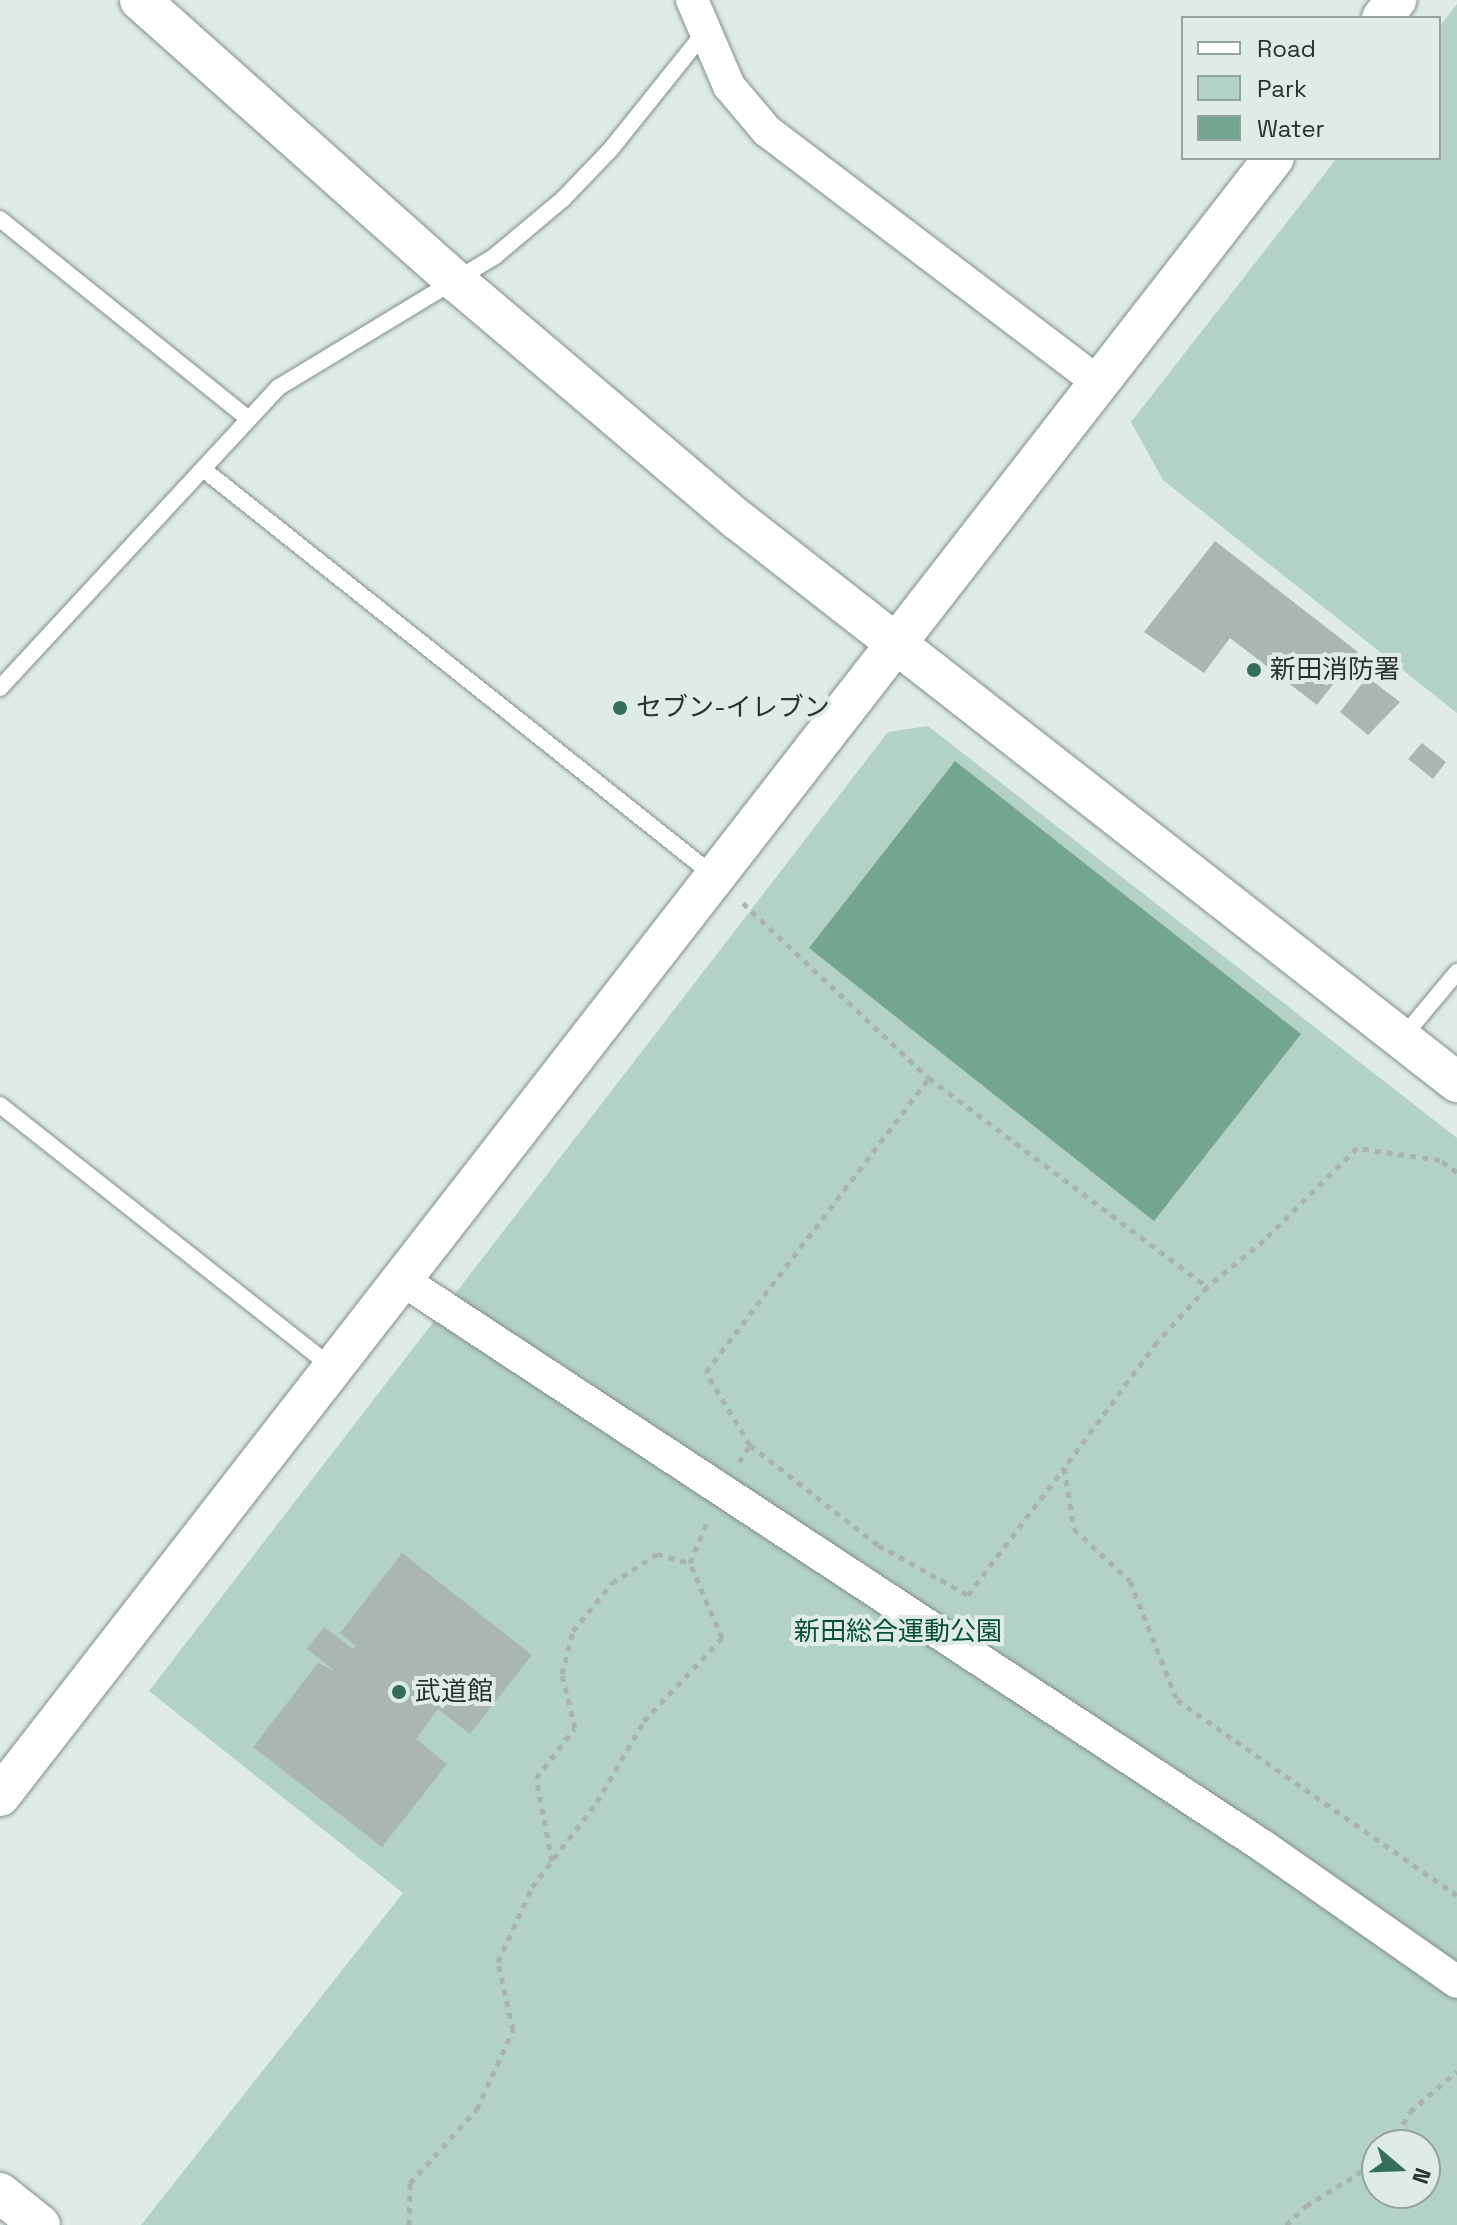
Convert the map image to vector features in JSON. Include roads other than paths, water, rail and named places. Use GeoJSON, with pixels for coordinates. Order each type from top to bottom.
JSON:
{"type":"FeatureCollection","features":[{"type":"Feature","properties":{"kind":"street"},"geometry":{"type":"LineString","coordinates":[[140,0],[457,282],[738,520],[1457,1082]]}},
{"type":"Feature","properties":{"kind":"street"},"geometry":{"type":"LineString","coordinates":[[692,0],[729,86],[767,131],[1099,383]]}},
{"type":"Feature","properties":{"kind":"street"},"geometry":{"type":"LineString","coordinates":[[1384,16],[1396,0]]}},
{"type":"Feature","properties":{"kind":"street"},"geometry":{"type":"LineString","coordinates":[[0,1796],[334,1369],[895,640],[1272,160]]}},
{"type":"Feature","properties":{"kind":"street"},"geometry":{"type":"LineString","coordinates":[[401,1279],[1263,1846],[1457,1982]]}},
{"type":"Feature","properties":{"kind":"street"},"geometry":{"type":"LineString","coordinates":[[0,2193],[40,2225]]}},
{"type":"Feature","properties":{"kind":"lane"},"geometry":{"type":"LineString","coordinates":[[0,688],[249,419],[303,368],[457,282],[563,199],[611,149],[704,33]]}},
{"type":"Feature","properties":{"kind":"lane"},"geometry":{"type":"LineString","coordinates":[[0,219],[249,419]]}},
{"type":"Feature","properties":{"kind":"lane"},"geometry":{"type":"LineString","coordinates":[[203,469],[713,875]]}},
{"type":"Feature","properties":{"kind":"lane"},"geometry":{"type":"LineString","coordinates":[[1402,1038],[1457,972]]}},
{"type":"Feature","properties":{"kind":"lane"},"geometry":{"type":"LineString","coordinates":[[0,1105],[334,1369]]}},
{"type":"Feature","properties":{"kind":"water"},"geometry":{"type":"Polygon","coordinates":[[[955,761],[1301,1034],[1154,1221],[809,948],[955,761]]]}},
{"type":"Feature","properties":{"kind":"place","name":"新田消防署"},"geometry":{"type":"Point","coordinates":[1254,670]}},
{"type":"Feature","properties":{"kind":"place","name":"セブン-イレブン"},"geometry":{"type":"Point","coordinates":[620,708]}},
{"type":"Feature","properties":{"kind":"place","name":"武道館"},"geometry":{"type":"Point","coordinates":[399,1692]}},
{"type":"Feature","properties":{"kind":"park label","name":"新田総合運動公園"},"geometry":{"type":"Point","coordinates":[898,1632]}}]}
